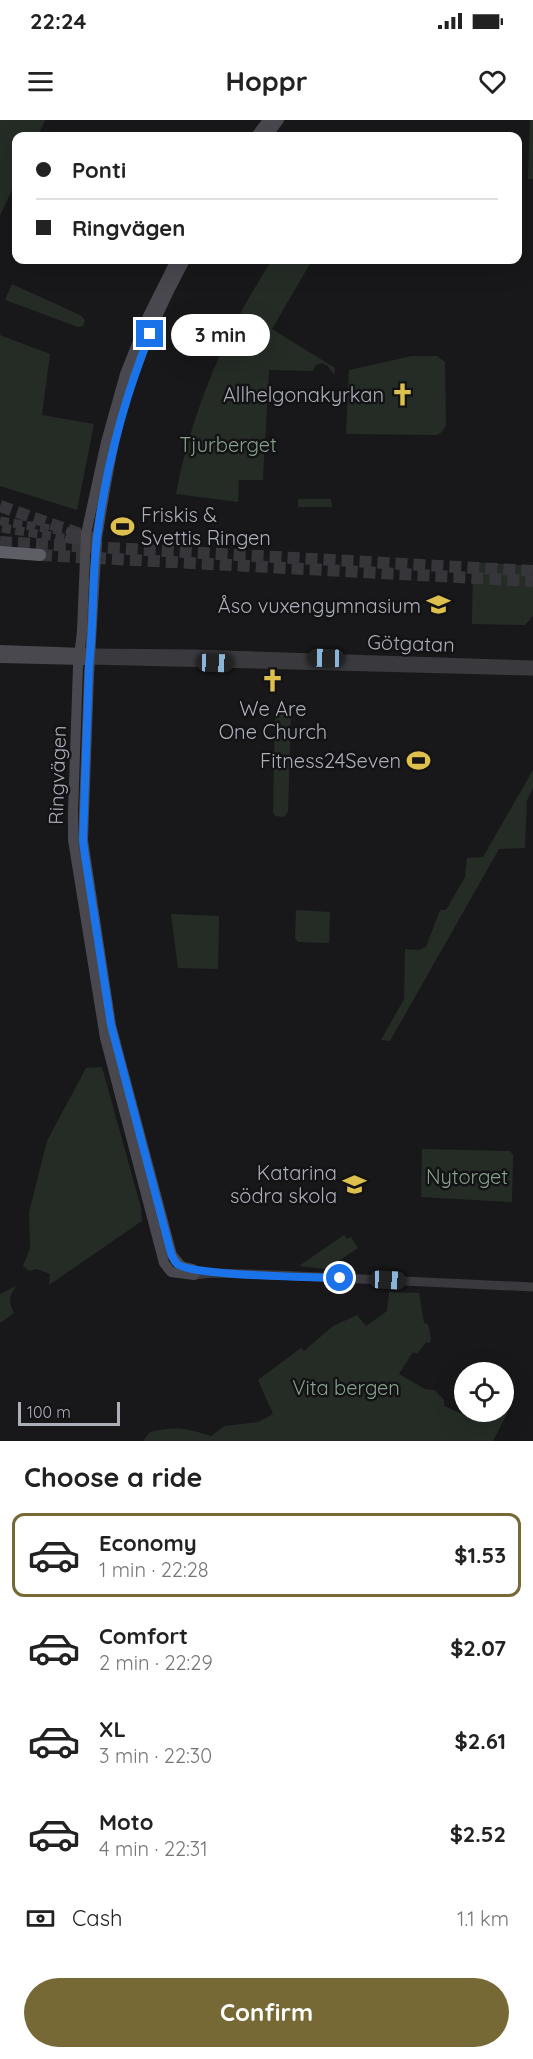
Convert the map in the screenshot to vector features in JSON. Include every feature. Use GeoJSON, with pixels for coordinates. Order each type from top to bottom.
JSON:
{"type":"FeatureCollection","features":[{"type":"Feature","properties":{"kind":"highway"},"geometry":{"type":"LineString","coordinates":[[0,552],[40,558],[0,561]]}},
{"type":"Feature","properties":{"kind":"main road","name":"Ringvägen"},"geometry":{"type":"LineString","coordinates":[[174,264],[148,316],[125,374],[106,442],[90,538],[79,796],[73,840],[105,1038],[164,1263],[171,1272],[177,1274],[192,1270]]}},
{"type":"Feature","properties":{"kind":"main road","name":"Ringvägen"},"geometry":{"type":"LineString","coordinates":[[90,538],[132,377],[156,318],[183,264]]}},
{"type":"Feature","properties":{"kind":"main road","name":"Götgatan"},"geometry":{"type":"LineString","coordinates":[[0,650],[85,657]]}},
{"type":"Feature","properties":{"kind":"main road","name":"Götgatan"},"geometry":{"type":"LineString","coordinates":[[0,658],[85,657]]}},
{"type":"Feature","properties":{"kind":"main road","name":"Ringvägen"},"geometry":{"type":"LineString","coordinates":[[79,796],[85,856],[111,1025],[172,1255],[177,1264],[192,1270]]}},
{"type":"Feature","properties":{"kind":"street"},"geometry":{"type":"LineString","coordinates":[[70,536],[90,538]]}},
{"type":"Feature","properties":{"kind":"street","name":"Götgatan"},"geometry":{"type":"LineString","coordinates":[[85,657],[193,654],[533,664]]}},
{"type":"Feature","properties":{"kind":"street","name":"Götgatan"},"geometry":{"type":"LineString","coordinates":[[85,657],[533,671]]}},
{"type":"Feature","properties":{"kind":"street"},"geometry":{"type":"LineString","coordinates":[[192,1270],[213,1273],[533,1287]]}},
{"type":"Feature","properties":{"kind":"green space"},"geometry":{"type":"Polygon","coordinates":[[[0,120],[45,120],[40,132],[12,132],[12,190],[0,216],[0,120]]]}},
{"type":"Feature","properties":{"kind":"green space"},"geometry":{"type":"Polygon","coordinates":[[[530,120],[533,120],[533,179],[528,179],[530,120]]]}},
{"type":"Feature","properties":{"kind":"green space","name":"Tjurberget"},"geometry":{"type":"Polygon","coordinates":[[[269,264],[310,264],[272,329],[335,368],[334,375],[328,366],[322,363],[316,365],[313,371],[269,370],[263,480],[239,480],[238,502],[176,494],[201,402],[226,343],[269,264]]]}},
{"type":"Feature","properties":{"kind":"green space"},"geometry":{"type":"Polygon","coordinates":[[[12,284],[82,316],[85,321],[83,326],[78,327],[5,300],[12,284]]]}},
{"type":"Feature","properties":{"kind":"green space"},"geometry":{"type":"Polygon","coordinates":[[[0,335],[50,354],[42,415],[94,424],[77,510],[0,486],[0,335]]]}},
{"type":"Feature","properties":{"kind":"green space"},"geometry":{"type":"Polygon","coordinates":[[[412,356],[437,356],[445,362],[446,425],[442,432],[437,435],[346,434],[349,370],[412,356]]]}},
{"type":"Feature","properties":{"kind":"green space"},"geometry":{"type":"Polygon","coordinates":[[[298,499],[331,499],[332,507],[298,507],[298,499]]]}},
{"type":"Feature","properties":{"kind":"green space"},"geometry":{"type":"Polygon","coordinates":[[[473,562],[533,566],[533,616],[525,625],[472,624],[473,562]]]}},
{"type":"Feature","properties":{"kind":"green space"},"geometry":{"type":"Polygon","coordinates":[[[279,714],[288,714],[291,719],[288,812],[284,817],[275,816],[273,812],[275,718],[279,714]]]}},
{"type":"Feature","properties":{"kind":"green space"},"geometry":{"type":"Polygon","coordinates":[[[533,770],[533,788],[527,800],[525,848],[499,849],[390,1041],[381,1040],[404,999],[405,949],[419,950],[426,947],[440,910],[446,910],[465,877],[467,858],[483,857],[533,770]]]}},
{"type":"Feature","properties":{"kind":"green space"},"geometry":{"type":"Polygon","coordinates":[[[296,910],[330,912],[329,943],[298,942],[295,938],[296,910]]]}},
{"type":"Feature","properties":{"kind":"green space"},"geometry":{"type":"Polygon","coordinates":[[[171,914],[219,916],[218,969],[178,968],[171,914]]]}},
{"type":"Feature","properties":{"kind":"green space"},"geometry":{"type":"Polygon","coordinates":[[[102,1067],[141,1208],[142,1221],[49,1285],[50,1274],[37,1269],[29,1271],[23,1266],[30,1248],[29,1213],[47,1141],[86,1068],[102,1067]]]}},
{"type":"Feature","properties":{"kind":"green space","name":"Nytorget"},"geometry":{"type":"Polygon","coordinates":[[[422,1149],[510,1151],[513,1155],[512,1202],[421,1197],[422,1149]]]}},
{"type":"Feature","properties":{"kind":"green space"},"geometry":{"type":"Polygon","coordinates":[[[344,1235],[347,1239],[351,1237],[358,1248],[326,1269],[299,1266],[344,1235]]]}},
{"type":"Feature","properties":{"kind":"green space"},"geometry":{"type":"Polygon","coordinates":[[[16,1286],[10,1299],[14,1313],[0,1323],[0,1294],[16,1286]]]}},
{"type":"Feature","properties":{"kind":"green space","name":"Vita bergen"},"geometry":{"type":"Polygon","coordinates":[[[389,1292],[419,1293],[424,1323],[428,1324],[430,1343],[426,1342],[417,1354],[413,1352],[399,1374],[425,1389],[435,1390],[444,1400],[444,1406],[454,1410],[454,1422],[503,1422],[493,1441],[143,1441],[150,1432],[167,1429],[187,1430],[211,1436],[225,1426],[258,1422],[273,1414],[258,1380],[301,1348],[304,1351],[333,1326],[357,1315],[366,1326],[387,1311],[389,1292]]]}},
{"type":"Feature","properties":{"kind":"tunnel"},"geometry":{"type":"LineString","coordinates":[[0,506],[80,534]]}},
{"type":"Feature","properties":{"kind":"tunnel"},"geometry":{"type":"LineString","coordinates":[[0,521],[70,532]]}},
{"type":"Feature","properties":{"kind":"tunnel"},"geometry":{"type":"LineString","coordinates":[[2,528],[69,539]]}},
{"type":"Feature","properties":{"kind":"tunnel"},"geometry":{"type":"LineString","coordinates":[[0,542],[533,571]]}},
{"type":"Feature","properties":{"kind":"tunnel"},"geometry":{"type":"LineString","coordinates":[[40,555],[533,581]]}},
{"type":"Feature","properties":{"kind":"place","name":"Allhelgonakyrkan"},"geometry":{"type":"Point","coordinates":[402,394]}},
{"type":"Feature","properties":{"kind":"place","name":"Friskis & Svettis Ringen"},"geometry":{"type":"Point","coordinates":[123,526]}},
{"type":"Feature","properties":{"kind":"place","name":"Åso vuxengymnasium"},"geometry":{"type":"Point","coordinates":[439,605]}},
{"type":"Feature","properties":{"kind":"place","name":"We Are One Church"},"geometry":{"type":"Point","coordinates":[273,680]}},
{"type":"Feature","properties":{"kind":"place","name":"Fitness24Seven"},"geometry":{"type":"Point","coordinates":[419,760]}},
{"type":"Feature","properties":{"kind":"place","name":"Katarina södra skola"},"geometry":{"type":"Point","coordinates":[355,1184]}},
{"type":"Feature","properties":{"kind":"route"},"geometry":{"type":"LineString","coordinates":[[150,334],[132,377],[114,444],[96,545],[89,665],[83,840],[111,1025],[167,1238],[177,1264],[213,1273],[340,1278]]}}]}
